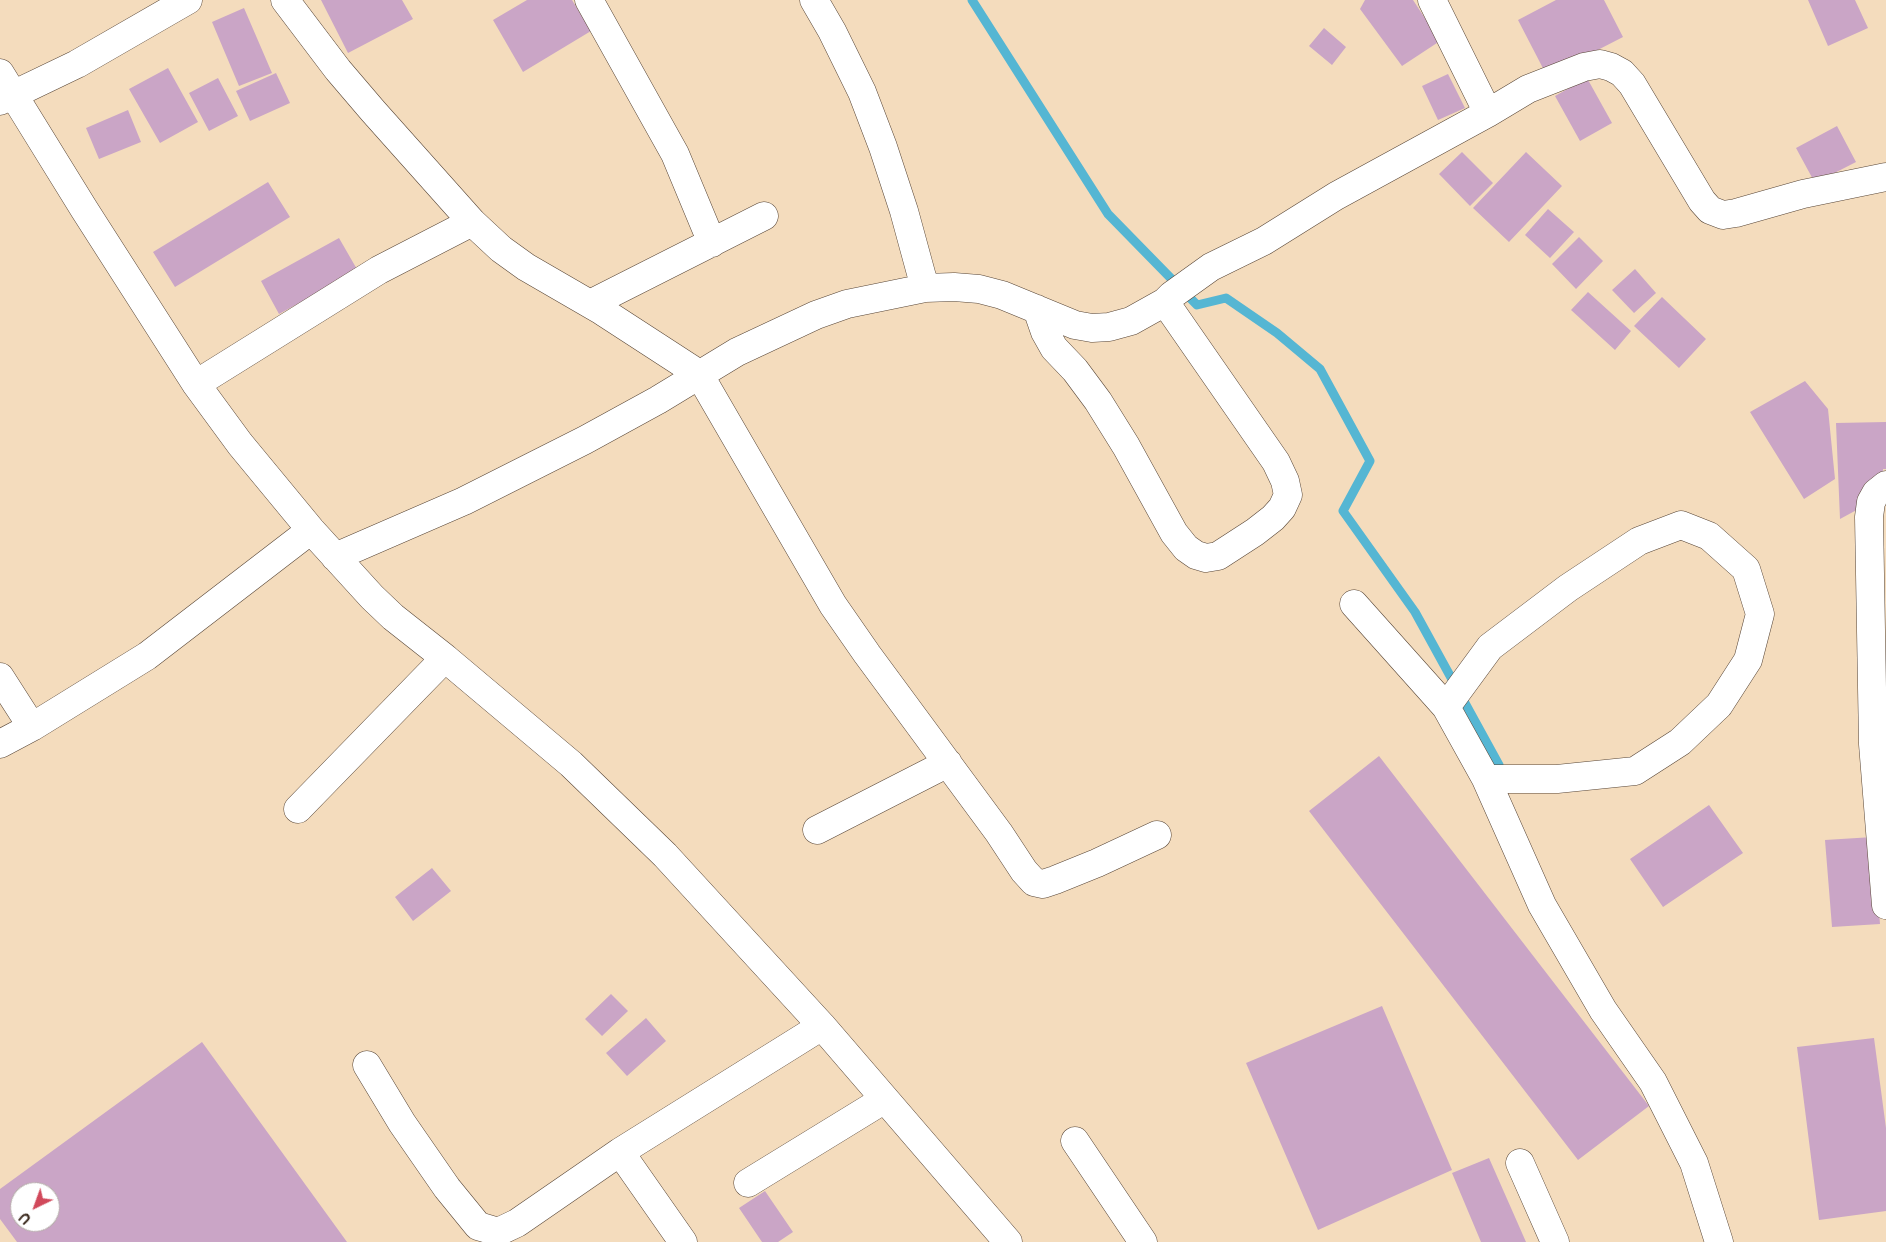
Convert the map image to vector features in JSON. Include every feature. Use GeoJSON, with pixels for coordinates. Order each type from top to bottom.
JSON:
{"type":"FeatureCollection","features":[{"type":"Feature","properties":{"kind":"street"},"geometry":{"type":"LineString","coordinates":[[188,0],[77,64],[5,89],[196,384],[240,444],[335,557],[393,617],[527,726],[615,805],[666,855],[822,1026],[1008,1242]]}},
{"type":"Feature","properties":{"kind":"street"},"geometry":{"type":"LineString","coordinates":[[284,0],[338,70],[472,222],[501,249],[699,374],[833,606],[999,833],[1024,871],[1034,882],[1043,884],[1055,880],[1157,835]]}},
{"type":"Feature","properties":{"kind":"street"},"geometry":{"type":"LineString","coordinates":[[589,0],[675,154],[712,243]]}},
{"type":"Feature","properties":{"kind":"street"},"geometry":{"type":"LineString","coordinates":[[814,0],[832,31],[862,92],[904,210],[925,288]]}},
{"type":"Feature","properties":{"kind":"street"},"geometry":{"type":"LineString","coordinates":[[1432,0],[1488,113]]}},
{"type":"Feature","properties":{"kind":"street"},"geometry":{"type":"LineString","coordinates":[[335,557],[417,523],[511,477],[585,440],[699,374],[766,338],[816,315],[847,304],[925,288],[978,289],[1038,309],[1075,325],[1100,328],[1131,321],[1168,299],[1211,267],[1264,241],[1336,196],[1528,89],[1584,67],[1600,64],[1611,67],[1632,84],[1702,201],[1710,210],[1723,215],[1803,194],[1886,176]]}},
{"type":"Feature","properties":{"kind":"street"},"geometry":{"type":"LineString","coordinates":[[590,304],[764,216]]}},
{"type":"Feature","properties":{"kind":"street"},"geometry":{"type":"LineString","coordinates":[[196,384],[379,270],[472,222]]}},
{"type":"Feature","properties":{"kind":"street"},"geometry":{"type":"LineString","coordinates":[[1038,309],[1045,332],[1054,348],[1075,370],[1098,401],[1126,446],[1174,533],[1186,548],[1196,555],[1206,558],[1218,556],[1273,518],[1282,508],[1288,495],[1285,481],[1276,462],[1168,299]]}},
{"type":"Feature","properties":{"kind":"street"},"geometry":{"type":"LineString","coordinates":[[1886,485],[1876,493],[1869,518],[1873,744],[1886,905]]}},
{"type":"Feature","properties":{"kind":"street"},"geometry":{"type":"LineString","coordinates":[[1446,707],[1490,647],[1568,588],[1639,541],[1680,525],[1709,536],[1746,569],[1760,614],[1748,660],[1719,705],[1680,742],[1635,771],[1557,778],[1486,779]]}},
{"type":"Feature","properties":{"kind":"street"},"geometry":{"type":"LineString","coordinates":[[0,744],[32,727],[147,656],[311,530]]}},
{"type":"Feature","properties":{"kind":"street"},"geometry":{"type":"LineString","coordinates":[[1354,604],[1446,707],[1486,779],[1542,905],[1603,1010],[1653,1082],[1694,1163],[1719,1242]]}},
{"type":"Feature","properties":{"kind":"street"},"geometry":{"type":"LineString","coordinates":[[298,809],[445,658]]}},
{"type":"Feature","properties":{"kind":"street"},"geometry":{"type":"LineString","coordinates":[[0,678],[32,727]]}},
{"type":"Feature","properties":{"kind":"street"},"geometry":{"type":"LineString","coordinates":[[817,830],[948,763]]}},
{"type":"Feature","properties":{"kind":"street"},"geometry":{"type":"LineString","coordinates":[[367,1064],[402,1123],[447,1188],[478,1226],[498,1232],[517,1223],[620,1152],[822,1026]]}},
{"type":"Feature","properties":{"kind":"street"},"geometry":{"type":"LineString","coordinates":[[748,1183],[885,1099]]}},
{"type":"Feature","properties":{"kind":"street"},"geometry":{"type":"LineString","coordinates":[[1075,1141],[1143,1242]]}},
{"type":"Feature","properties":{"kind":"street"},"geometry":{"type":"LineString","coordinates":[[620,1152],[683,1242]]}},
{"type":"Feature","properties":{"kind":"street"},"geometry":{"type":"LineString","coordinates":[[1520,1163],[1555,1242]]}},
{"type":"Feature","properties":{"kind":"building"},"geometry":{"type":"Polygon","coordinates":[[[321,0],[402,0],[413,19],[348,53],[321,0]]]}},
{"type":"Feature","properties":{"kind":"building"},"geometry":{"type":"Polygon","coordinates":[[[527,0],[572,0],[591,31],[523,72],[493,20],[527,0]]]}},
{"type":"Feature","properties":{"kind":"building"},"geometry":{"type":"Polygon","coordinates":[[[1365,0],[1413,0],[1440,41],[1402,66],[1360,9],[1365,0]]]}},
{"type":"Feature","properties":{"kind":"building"},"geometry":{"type":"Polygon","coordinates":[[[1556,0],[1604,0],[1623,37],[1547,76],[1518,20],[1556,0]]]}},
{"type":"Feature","properties":{"kind":"building"},"geometry":{"type":"Polygon","coordinates":[[[1808,0],[1855,0],[1868,28],[1828,46],[1808,0]]]}},
{"type":"Feature","properties":{"kind":"building"},"geometry":{"type":"Polygon","coordinates":[[[244,8],[272,73],[239,86],[212,22],[244,8]]]}},
{"type":"Feature","properties":{"kind":"building"},"geometry":{"type":"Polygon","coordinates":[[[1324,28],[1346,47],[1332,65],[1309,46],[1324,28]]]}},
{"type":"Feature","properties":{"kind":"building"},"geometry":{"type":"Polygon","coordinates":[[[168,68],[198,122],[160,143],[129,89],[168,68]]]}},
{"type":"Feature","properties":{"kind":"building"},"geometry":{"type":"Polygon","coordinates":[[[276,73],[290,103],[250,121],[236,91],[276,73]]]}},
{"type":"Feature","properties":{"kind":"building"},"geometry":{"type":"Polygon","coordinates":[[[1448,74],[1465,108],[1438,120],[1422,86],[1448,74]]]}},
{"type":"Feature","properties":{"kind":"building"},"geometry":{"type":"Polygon","coordinates":[[[218,78],[238,116],[209,131],[189,93],[218,78]]]}},
{"type":"Feature","properties":{"kind":"building"},"geometry":{"type":"Polygon","coordinates":[[[1587,78],[1612,123],[1580,141],[1555,96],[1587,78]]]}},
{"type":"Feature","properties":{"kind":"building"},"geometry":{"type":"Polygon","coordinates":[[[128,110],[141,142],[99,159],[86,128],[128,110]]]}},
{"type":"Feature","properties":{"kind":"building"},"geometry":{"type":"Polygon","coordinates":[[[1837,126],[1856,162],[1815,183],[1796,148],[1837,126]]]}},
{"type":"Feature","properties":{"kind":"building"},"geometry":{"type":"Polygon","coordinates":[[[1462,152],[1493,183],[1470,206],[1439,174],[1462,152]]]}},
{"type":"Feature","properties":{"kind":"building"},"geometry":{"type":"Polygon","coordinates":[[[1526,152],[1562,186],[1509,242],[1473,208],[1526,152]]]}},
{"type":"Feature","properties":{"kind":"building"},"geometry":{"type":"Polygon","coordinates":[[[268,182],[290,217],[175,287],[153,252],[268,182]]]}},
{"type":"Feature","properties":{"kind":"building"},"geometry":{"type":"Polygon","coordinates":[[[1548,209],[1574,232],[1550,258],[1525,235],[1548,209]]]}},
{"type":"Feature","properties":{"kind":"building"},"geometry":{"type":"Polygon","coordinates":[[[1579,237],[1603,261],[1576,289],[1552,264],[1579,237]]]}},
{"type":"Feature","properties":{"kind":"building"},"geometry":{"type":"Polygon","coordinates":[[[339,238],[358,271],[279,314],[261,281],[339,238]]]}},
{"type":"Feature","properties":{"kind":"building"},"geometry":{"type":"Polygon","coordinates":[[[1635,269],[1656,293],[1634,313],[1612,290],[1635,269]]]}},
{"type":"Feature","properties":{"kind":"building"},"geometry":{"type":"Polygon","coordinates":[[[1588,292],[1631,331],[1615,350],[1571,310],[1588,292]]]}},
{"type":"Feature","properties":{"kind":"building"},"geometry":{"type":"Polygon","coordinates":[[[1662,297],[1706,339],[1679,368],[1634,326],[1662,297]]]}},
{"type":"Feature","properties":{"kind":"building"},"geometry":{"type":"Polygon","coordinates":[[[1805,381],[1828,409],[1835,479],[1804,499],[1750,412],[1805,381]]]}},
{"type":"Feature","properties":{"kind":"building"},"geometry":{"type":"Polygon","coordinates":[[[1886,422],[1886,469],[1883,469],[1883,483],[1865,483],[1864,506],[1840,519],[1836,423],[1886,422]]]}},
{"type":"Feature","properties":{"kind":"building"},"geometry":{"type":"Polygon","coordinates":[[[1379,756],[1649,1106],[1578,1160],[1309,811],[1379,756]]]}},
{"type":"Feature","properties":{"kind":"building"},"geometry":{"type":"Polygon","coordinates":[[[1709,805],[1743,853],[1663,907],[1630,859],[1709,805]]]}},
{"type":"Feature","properties":{"kind":"building"},"geometry":{"type":"Polygon","coordinates":[[[1873,837],[1880,924],[1832,927],[1825,840],[1873,837]]]}},
{"type":"Feature","properties":{"kind":"building"},"geometry":{"type":"Polygon","coordinates":[[[432,868],[451,891],[413,921],[395,897],[432,868]]]}},
{"type":"Feature","properties":{"kind":"building"},"geometry":{"type":"Polygon","coordinates":[[[611,994],[628,1011],[602,1036],[585,1019],[611,994]]]}},
{"type":"Feature","properties":{"kind":"building"},"geometry":{"type":"Polygon","coordinates":[[[1382,1006],[1452,1170],[1318,1230],[1246,1063],[1382,1006]]]}},
{"type":"Feature","properties":{"kind":"building"},"geometry":{"type":"Polygon","coordinates":[[[646,1018],[666,1041],[627,1076],[606,1053],[646,1018]]]}},
{"type":"Feature","properties":{"kind":"building"},"geometry":{"type":"Polygon","coordinates":[[[1874,1038],[1886,1128],[1886,1211],[1819,1220],[1797,1047],[1874,1038]]]}},
{"type":"Feature","properties":{"kind":"building"},"geometry":{"type":"Polygon","coordinates":[[[202,1042],[347,1242],[17,1242],[0,1219],[0,1189],[202,1042]]]}},
{"type":"Feature","properties":{"kind":"building"},"geometry":{"type":"Polygon","coordinates":[[[1489,1158],[1526,1242],[1481,1242],[1452,1173],[1489,1158]]]}},
{"type":"Feature","properties":{"kind":"building"},"geometry":{"type":"Polygon","coordinates":[[[765,1191],[793,1232],[778,1242],[762,1242],[739,1208],[765,1191]]]}},
{"type":"Feature","properties":{"kind":"waterway"},"geometry":{"type":"LineString","coordinates":[[972,0],[1108,214],[1197,305],[1226,298],[1277,333],[1320,369],[1370,461],[1343,511],[1415,612],[1499,765]]}}]}
